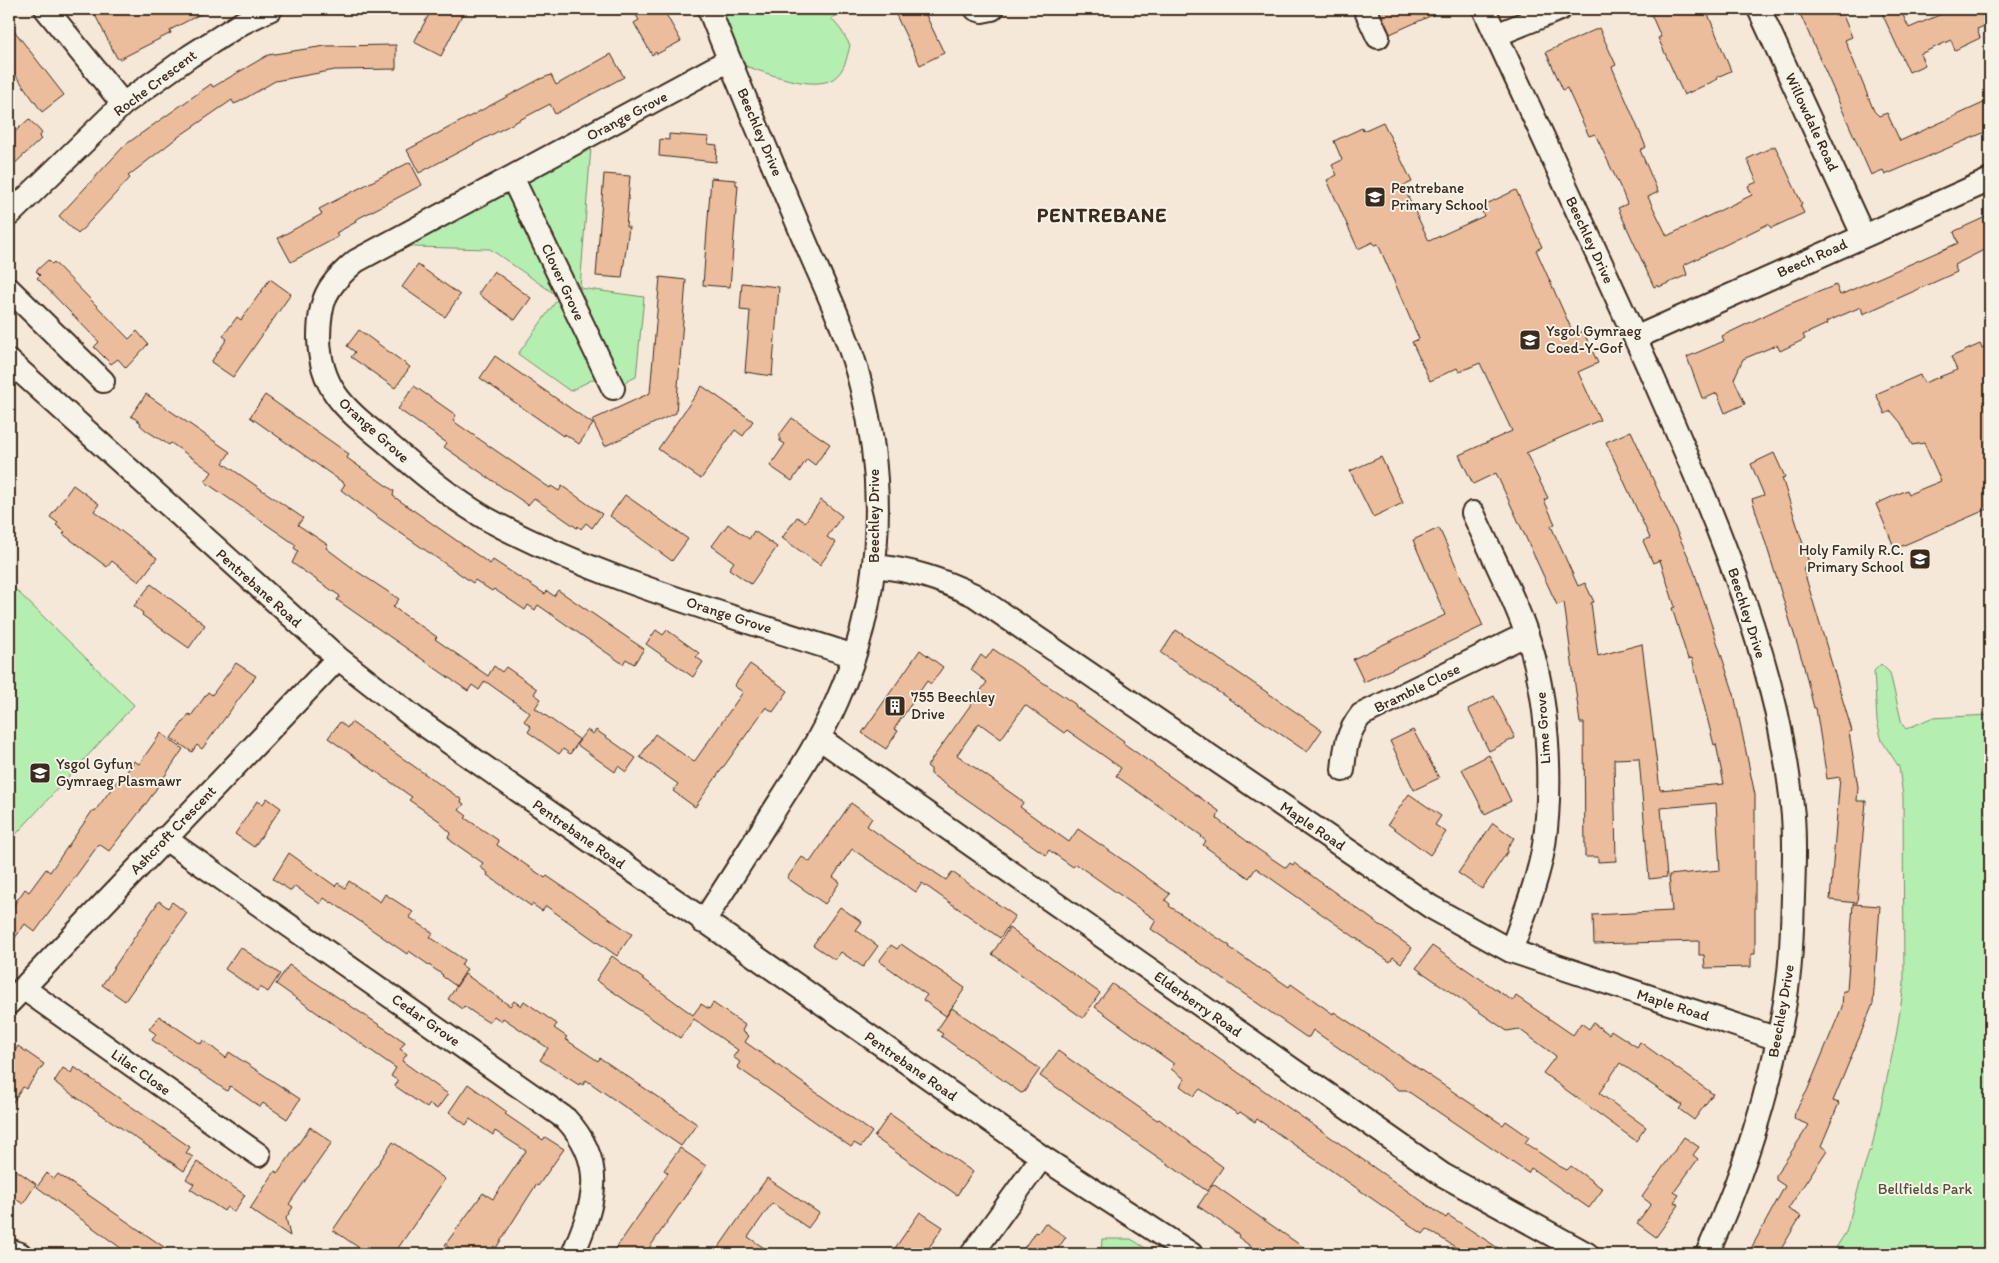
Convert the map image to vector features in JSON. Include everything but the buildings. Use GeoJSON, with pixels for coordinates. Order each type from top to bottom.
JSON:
{"type":"FeatureCollection","features":[{"type":"Feature","properties":{"kind":"street"},"geometry":{"type":"LineString","coordinates":[[46,9],[123,104]]}},
{"type":"Feature","properties":{"kind":"street","name":"Roche Crescent"},"geometry":{"type":"LineString","coordinates":[[9,215],[123,104],[190,56],[242,23],[271,9]]}},
{"type":"Feature","properties":{"kind":"street","name":"Beechley Drive"},"geometry":{"type":"LineString","coordinates":[[703,922],[819,738],[838,700],[854,656],[872,592],[878,503],[874,449],[861,384],[841,328],[709,9]]}},
{"type":"Feature","properties":{"kind":"street"},"geometry":{"type":"LineString","coordinates":[[976,9],[982,11],[992,9]]}},
{"type":"Feature","properties":{"kind":"street"},"geometry":{"type":"LineString","coordinates":[[1365,9],[1378,36]]}},
{"type":"Feature","properties":{"kind":"street","name":"Beechley Drive"},"geometry":{"type":"LineString","coordinates":[[1484,9],[1697,477],[1728,554],[1763,661],[1783,745],[1793,819],[1794,870],[1788,974],[1778,1039],[1765,1089],[1741,1167],[1707,1254]]}},
{"type":"Feature","properties":{"kind":"street"},"geometry":{"type":"LineString","coordinates":[[1496,35],[1560,9]]}},
{"type":"Feature","properties":{"kind":"street","name":"Willowdale Road"},"geometry":{"type":"LineString","coordinates":[[1759,9],[1863,235]]}},
{"type":"Feature","properties":{"kind":"street","name":"Orange Grove"},"geometry":{"type":"LineString","coordinates":[[729,60],[356,262],[335,278],[322,303],[320,352],[326,378],[337,400],[437,486],[486,518],[534,542],[685,600],[854,656]]}},
{"type":"Feature","properties":{"kind":"street","name":"Clover Grove"},"geometry":{"type":"LineString","coordinates":[[512,177],[613,388]]}},
{"type":"Feature","properties":{"kind":"street","name":"Beech Road"},"geometry":{"type":"LineString","coordinates":[[1635,338],[1990,180]]}},
{"type":"Feature","properties":{"kind":"street"},"geometry":{"type":"LineString","coordinates":[[9,289],[103,381]]}},
{"type":"Feature","properties":{"kind":"street","name":"Pentrebane Road"},"geometry":{"type":"LineString","coordinates":[[9,361],[338,658],[424,725],[703,922],[1042,1157],[1191,1254]]}},
{"type":"Feature","properties":{"kind":"street","name":"Lime Grove"},"geometry":{"type":"LineString","coordinates":[[1474,513],[1527,634],[1540,680],[1546,742],[1547,806],[1544,846],[1512,951]]}},
{"type":"Feature","properties":{"kind":"street","name":"Maple Road"},"geometry":{"type":"LineString","coordinates":[[875,566],[905,570],[936,578],[974,595],[1431,907],[1512,951],[1778,1039]]}},
{"type":"Feature","properties":{"kind":"street","name":"Bramble Close"},"geometry":{"type":"LineString","coordinates":[[1343,770],[1345,744],[1350,729],[1361,716],[1527,634]]}},
{"type":"Feature","properties":{"kind":"street","name":"Ashcroft Crescent"},"geometry":{"type":"LineString","coordinates":[[16,996],[164,838],[338,658]]}},
{"type":"Feature","properties":{"kind":"street","name":"Elderberry Road"},"geometry":{"type":"LineString","coordinates":[[819,738],[1443,1176],[1587,1254]]}},
{"type":"Feature","properties":{"kind":"street","name":"Cedar Grove"},"geometry":{"type":"LineString","coordinates":[[164,838],[566,1120],[585,1143],[595,1180],[594,1192],[584,1228],[573,1254]]}},
{"type":"Feature","properties":{"kind":"street","name":"Lilac Close"},"geometry":{"type":"LineString","coordinates":[[16,996],[259,1155]]}},
{"type":"Feature","properties":{"kind":"street"},"geometry":{"type":"LineString","coordinates":[[972,1254],[1042,1157]]}},
{"type":"Feature","properties":{"kind":"street"},"geometry":{"type":"LineString","coordinates":[[9,1250],[20,1254]]}},
{"type":"Feature","properties":{"kind":"green space"},"geometry":{"type":"Polygon","coordinates":[[[709,9],[854,9],[831,18],[850,45],[845,64],[833,79],[823,83],[810,83],[781,78],[729,60],[709,9]]]}},
{"type":"Feature","properties":{"kind":"green space"},"geometry":{"type":"Polygon","coordinates":[[[592,134],[580,288],[644,297],[636,377],[613,388],[605,373],[570,391],[518,354],[559,297],[490,249],[415,247],[393,241],[592,134]]]}},
{"type":"Feature","properties":{"kind":"green space","name":"Ysgol Gyfun Gymraeg Plasmawr"},"geometry":{"type":"Polygon","coordinates":[[[9,583],[134,705],[9,842],[9,583]]]}},
{"type":"Feature","properties":{"kind":"green space","name":"Bellfields Park"},"geometry":{"type":"Polygon","coordinates":[[[1881,664],[1890,673],[1902,724],[1906,729],[1931,718],[1990,715],[1990,1254],[1832,1254],[1846,1232],[1869,1151],[1871,1151],[1896,1037],[1904,984],[1903,796],[1899,767],[1882,741],[1877,721],[1874,671],[1881,664]]]}},
{"type":"Feature","properties":{"kind":"green space"},"geometry":{"type":"Polygon","coordinates":[[[1102,1239],[1131,1239],[1155,1254],[1101,1254],[1102,1239]]]}},
{"type":"Feature","properties":{"kind":"place","name":"Pentrebane Primary School"},"geometry":{"type":"Point","coordinates":[1375,197]}},
{"type":"Feature","properties":{"kind":"place","name":"Ysgol Gymraeg Coed-Y-Gof"},"geometry":{"type":"Point","coordinates":[1530,340]}},
{"type":"Feature","properties":{"kind":"place","name":"Holy Family R.C. Primary School"},"geometry":{"type":"Point","coordinates":[1920,559]}},
{"type":"Feature","properties":{"kind":"place","name":"755 Beechley Drive"},"geometry":{"type":"Point","coordinates":[895,706]}},
{"type":"Feature","properties":{"kind":"place","name":"Ysgol Gyfun Gymraeg Plasmawr"},"geometry":{"type":"Point","coordinates":[40,773]}},
{"type":"Feature","properties":{"kind":"district","name":"PENTREBANE"},"geometry":{"type":"Point","coordinates":[1102,215]}}]}
